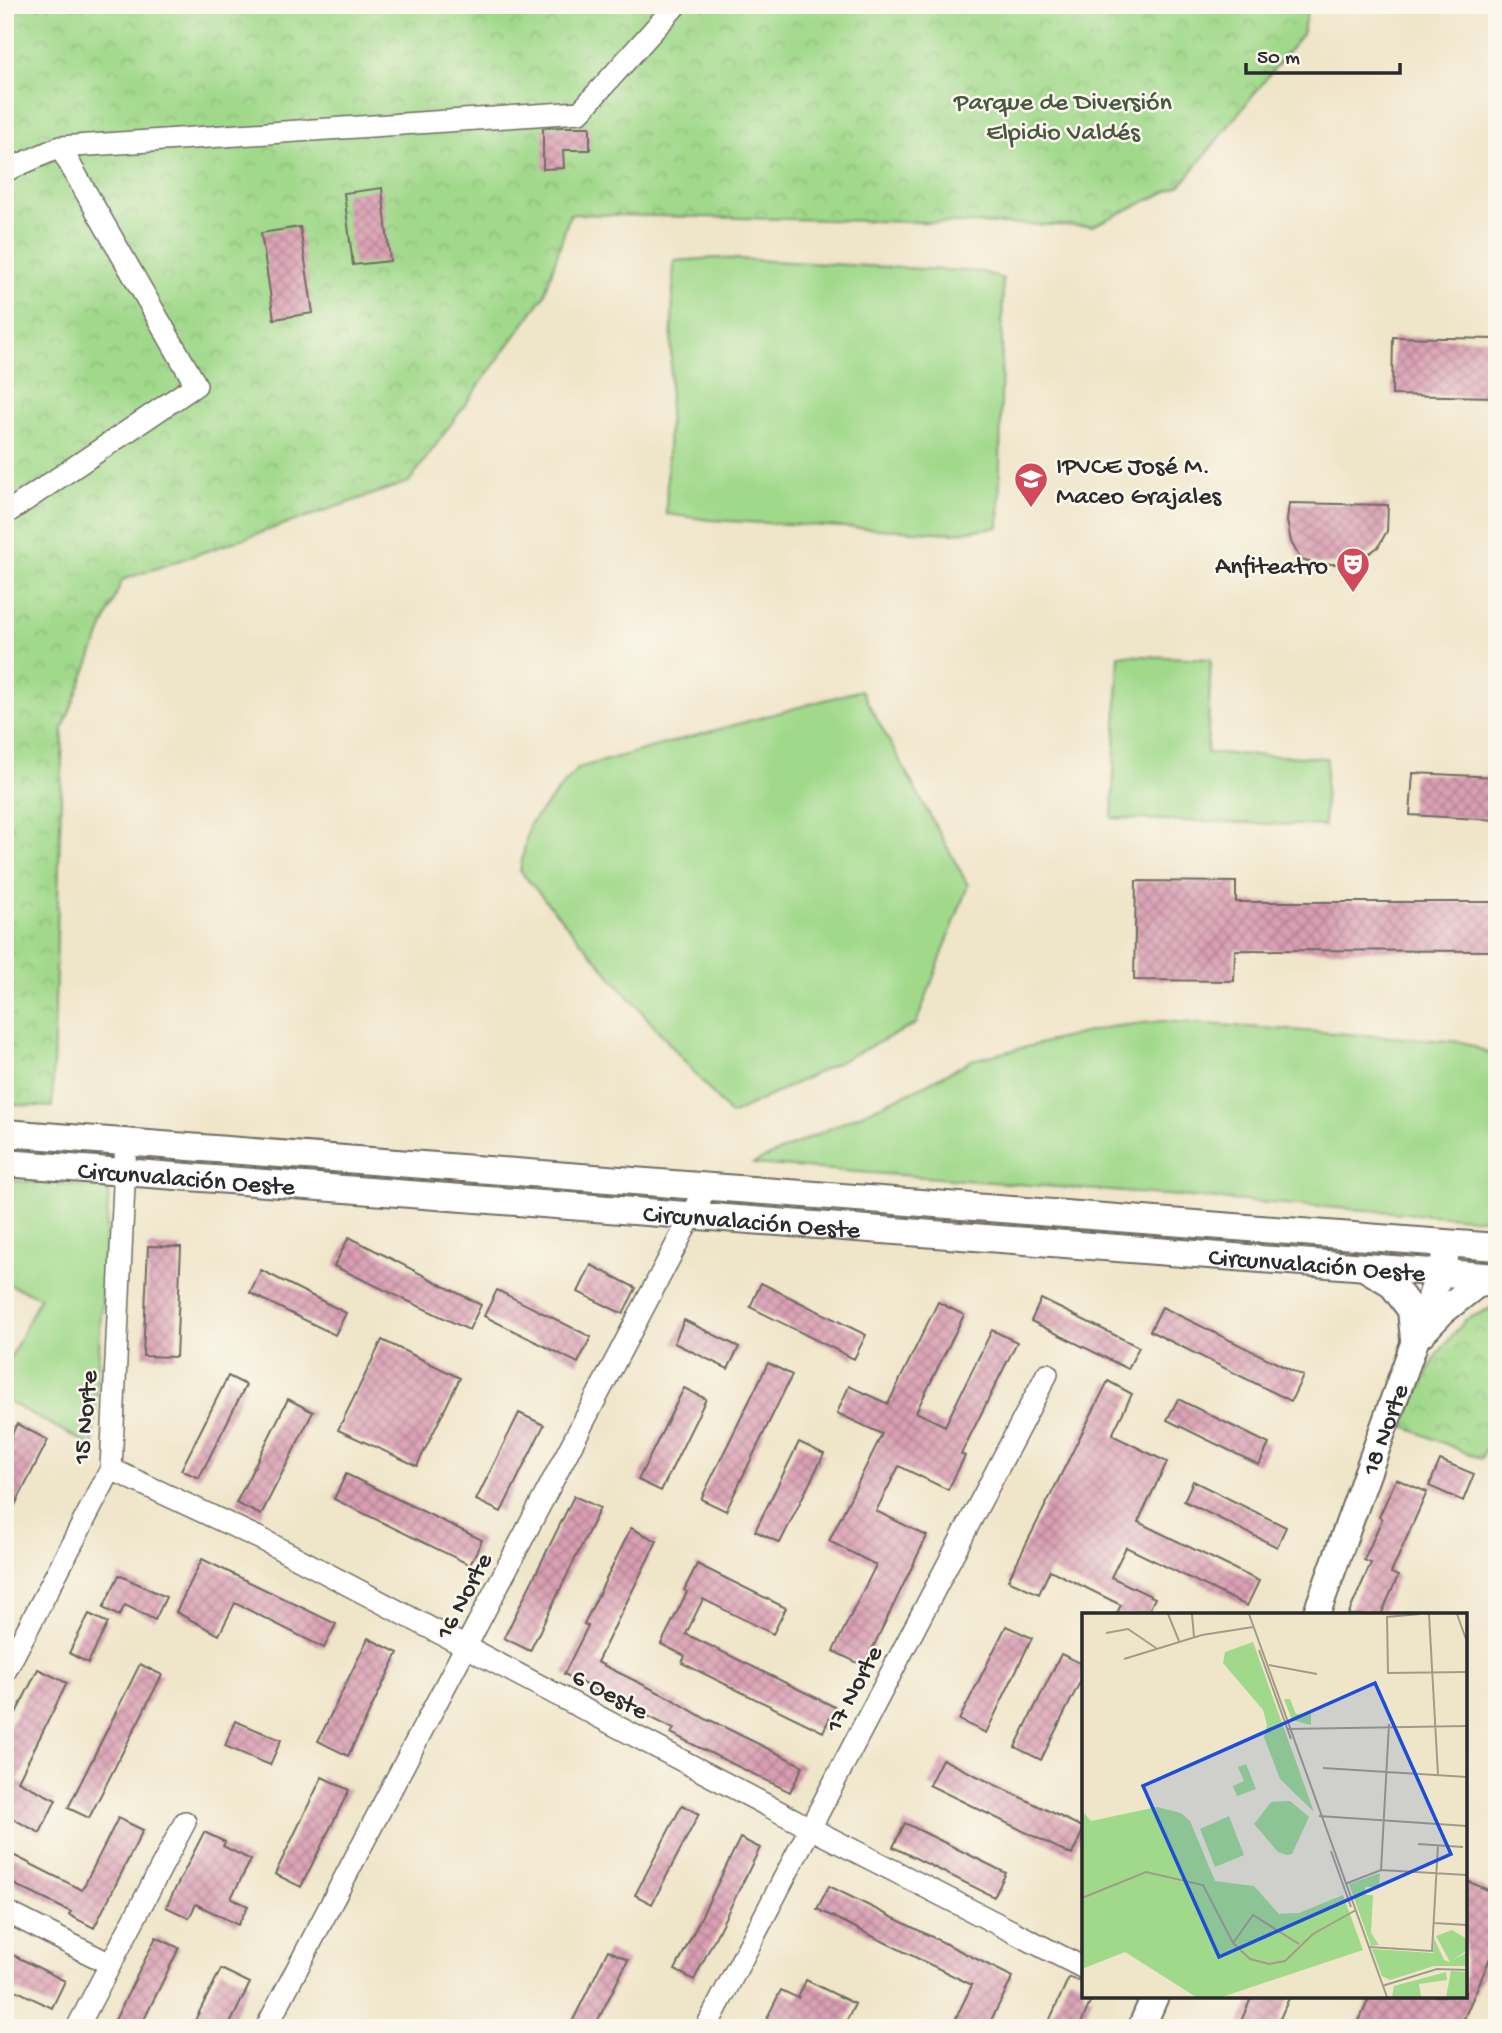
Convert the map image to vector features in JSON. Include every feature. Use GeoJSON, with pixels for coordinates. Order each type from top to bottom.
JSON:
{"type":"FeatureCollection","features":[{"type":"Feature","properties":{"kind":"main road","name":"Circunvalación Oeste"},"geometry":{"type":"LineString","coordinates":[[5,1133],[1497,1247]]}},
{"type":"Feature","properties":{"kind":"main road","name":"Circunvalación Oeste"},"geometry":{"type":"LineString","coordinates":[[5,1163],[1363,1266],[1497,1279]]}},
{"type":"Feature","properties":{"kind":"main road","name":"18 Norte"},"geometry":{"type":"LineString","coordinates":[[1317,1613],[1450,1243]]}},
{"type":"Feature","properties":{"kind":"main road"},"geometry":{"type":"LineString","coordinates":[[1363,1266],[1391,1283],[1411,1310],[1414,1342]]}},
{"type":"Feature","properties":{"kind":"main road"},"geometry":{"type":"LineString","coordinates":[[1414,1342],[1443,1311],[1476,1285],[1497,1279]]}},
{"type":"Feature","properties":{"kind":"main road"},"geometry":{"type":"LineString","coordinates":[[1141,2028],[1149,1998]]}},
{"type":"Feature","properties":{"kind":"street"},"geometry":{"type":"LineString","coordinates":[[5,171],[60,147],[580,112],[676,5]]}},
{"type":"Feature","properties":{"kind":"street"},"geometry":{"type":"LineString","coordinates":[[5,514],[196,386],[60,147]]}},
{"type":"Feature","properties":{"kind":"street","name":"15 Norte"},"geometry":{"type":"LineString","coordinates":[[5,1672],[111,1469],[126,1142]]}},
{"type":"Feature","properties":{"kind":"street","name":"16 Norte"},"geometry":{"type":"LineString","coordinates":[[266,2028],[706,1188]]}},
{"type":"Feature","properties":{"kind":"street","name":"17 Norte"},"geometry":{"type":"LineString","coordinates":[[706,2028],[1047,1374]]}},
{"type":"Feature","properties":{"kind":"street","name":"6 Oeste"},"geometry":{"type":"LineString","coordinates":[[111,1469],[263,1540],[810,1828],[1082,1967]]}},
{"type":"Feature","properties":{"kind":"street"},"geometry":{"type":"LineString","coordinates":[[77,2028],[185,1822]]}},
{"type":"Feature","properties":{"kind":"street"},"geometry":{"type":"LineString","coordinates":[[5,1911],[110,1964]]}},
{"type":"Feature","properties":{"kind":"green space","name":"Parque de Diversión Elpidio Valdés"},"geometry":{"type":"Polygon","coordinates":[[[5,5],[1309,5],[1302,34],[1181,185],[1093,226],[570,214],[544,296],[409,482],[122,580],[63,728],[52,1107],[5,1104],[5,5]]]}},
{"type":"Feature","properties":{"kind":"green space"},"geometry":{"type":"Polygon","coordinates":[[[716,258],[983,272],[1003,279],[999,527],[954,533],[710,520],[666,514],[674,261],[716,258]]]}},
{"type":"Feature","properties":{"kind":"green space"},"geometry":{"type":"Polygon","coordinates":[[[1119,655],[1211,659],[1207,753],[1327,758],[1324,826],[1112,818],[1119,655]]]}},
{"type":"Feature","properties":{"kind":"green space"},"geometry":{"type":"Polygon","coordinates":[[[861,690],[968,885],[916,1024],[731,1115],[520,871],[529,825],[578,768],[861,690]]]}},
{"type":"Feature","properties":{"kind":"green space"},"geometry":{"type":"Polygon","coordinates":[[[1163,1021],[1463,1042],[1497,1057],[1497,1220],[752,1164],[921,1087],[972,1060],[1109,1027],[1163,1021]]]}},
{"type":"Feature","properties":{"kind":"green space"},"geometry":{"type":"Polygon","coordinates":[[[5,1180],[109,1188],[93,1447],[5,1400],[5,1369],[40,1297],[5,1283],[5,1180]]]}},
{"type":"Feature","properties":{"kind":"green space"},"geometry":{"type":"Polygon","coordinates":[[[1497,1305],[1497,1423],[1481,1459],[1403,1426],[1437,1354],[1465,1320],[1497,1305]]]}},
{"type":"Feature","properties":{"kind":"building"},"geometry":{"type":"Polygon","coordinates":[[[590,127],[590,150],[563,150],[564,168],[543,169],[543,128],[590,127]]]}},
{"type":"Feature","properties":{"kind":"building"},"geometry":{"type":"Polygon","coordinates":[[[382,188],[390,261],[353,265],[344,193],[382,188]]]}},
{"type":"Feature","properties":{"kind":"building"},"geometry":{"type":"Polygon","coordinates":[[[300,227],[313,313],[274,319],[261,233],[300,227]]]}},
{"type":"Feature","properties":{"kind":"building"},"geometry":{"type":"Polygon","coordinates":[[[1393,337],[1497,339],[1497,397],[1392,395],[1393,337]]]}},
{"type":"Feature","properties":{"kind":"building"},"geometry":{"type":"Polygon","coordinates":[[[1289,503],[1388,505],[1387,531],[1378,547],[1361,559],[1343,564],[1319,564],[1301,560],[1291,542],[1287,521],[1289,503]]]}},
{"type":"Feature","properties":{"kind":"building"},"geometry":{"type":"Polygon","coordinates":[[[1413,773],[1497,777],[1497,820],[1410,815],[1413,773]]]}},
{"type":"Feature","properties":{"kind":"building"},"geometry":{"type":"Polygon","coordinates":[[[1136,881],[1236,882],[1236,902],[1497,902],[1497,951],[1235,950],[1234,981],[1134,980],[1136,881]]]}},
{"type":"Feature","properties":{"kind":"building"},"geometry":{"type":"Polygon","coordinates":[[[349,1237],[481,1305],[469,1330],[334,1266],[349,1237]]]}},
{"type":"Feature","properties":{"kind":"building"},"geometry":{"type":"Polygon","coordinates":[[[148,1246],[181,1247],[176,1357],[143,1356],[148,1246]]]}},
{"type":"Feature","properties":{"kind":"building"},"geometry":{"type":"Polygon","coordinates":[[[591,1265],[636,1288],[623,1314],[578,1292],[591,1265]]]}},
{"type":"Feature","properties":{"kind":"building"},"geometry":{"type":"Polygon","coordinates":[[[261,1270],[346,1313],[335,1335],[250,1293],[261,1270]]]}},
{"type":"Feature","properties":{"kind":"building"},"geometry":{"type":"Polygon","coordinates":[[[761,1283],[866,1335],[854,1359],[750,1307],[761,1283]]]}},
{"type":"Feature","properties":{"kind":"building"},"geometry":{"type":"Polygon","coordinates":[[[497,1290],[591,1337],[578,1363],[484,1316],[497,1290]]]}},
{"type":"Feature","properties":{"kind":"building"},"geometry":{"type":"Polygon","coordinates":[[[1041,1299],[1139,1347],[1128,1369],[1031,1321],[1041,1299]]]}},
{"type":"Feature","properties":{"kind":"building"},"geometry":{"type":"Polygon","coordinates":[[[938,1302],[964,1315],[916,1412],[945,1426],[992,1330],[1017,1342],[961,1454],[965,1456],[948,1490],[899,1466],[876,1511],[927,1536],[864,1666],[833,1651],[876,1565],[829,1541],[882,1434],[837,1413],[849,1386],[888,1404],[938,1302]]]}},
{"type":"Feature","properties":{"kind":"building"},"geometry":{"type":"Polygon","coordinates":[[[1162,1307],[1303,1376],[1291,1401],[1150,1331],[1162,1307]]]}},
{"type":"Feature","properties":{"kind":"building"},"geometry":{"type":"Polygon","coordinates":[[[684,1320],[739,1347],[728,1369],[674,1343],[684,1320]]]}},
{"type":"Feature","properties":{"kind":"building"},"geometry":{"type":"Polygon","coordinates":[[[382,1340],[460,1378],[417,1466],[338,1430],[382,1340]]]}},
{"type":"Feature","properties":{"kind":"building"},"geometry":{"type":"Polygon","coordinates":[[[768,1363],[792,1375],[726,1511],[701,1499],[768,1363]]]}},
{"type":"Feature","properties":{"kind":"building"},"geometry":{"type":"Polygon","coordinates":[[[228,1376],[246,1385],[199,1478],[181,1470],[228,1376]]]}},
{"type":"Feature","properties":{"kind":"building"},"geometry":{"type":"Polygon","coordinates":[[[1108,1381],[1132,1394],[1112,1435],[1167,1462],[1138,1522],[1259,1581],[1247,1606],[1126,1547],[1111,1577],[1155,1598],[1148,1613],[1117,1613],[1121,1605],[1050,1570],[1039,1594],[1008,1580],[1108,1381]]]}},
{"type":"Feature","properties":{"kind":"building"},"geometry":{"type":"Polygon","coordinates":[[[684,1388],[706,1399],[661,1491],[638,1480],[684,1388]]]}},
{"type":"Feature","properties":{"kind":"building"},"geometry":{"type":"Polygon","coordinates":[[[288,1399],[313,1412],[261,1515],[236,1503],[288,1399]]]}},
{"type":"Feature","properties":{"kind":"building"},"geometry":{"type":"Polygon","coordinates":[[[1178,1399],[1269,1444],[1259,1465],[1167,1420],[1178,1399]]]}},
{"type":"Feature","properties":{"kind":"building"},"geometry":{"type":"Polygon","coordinates":[[[519,1413],[544,1425],[501,1512],[476,1500],[519,1413]]]}},
{"type":"Feature","properties":{"kind":"building"},"geometry":{"type":"Polygon","coordinates":[[[17,1424],[48,1440],[5,1525],[5,1448],[17,1424]]]}},
{"type":"Feature","properties":{"kind":"building"},"geometry":{"type":"Polygon","coordinates":[[[799,1442],[824,1454],[780,1543],[755,1531],[799,1442]]]}},
{"type":"Feature","properties":{"kind":"building"},"geometry":{"type":"Polygon","coordinates":[[[1440,1460],[1474,1474],[1463,1501],[1429,1486],[1440,1460]]]}},
{"type":"Feature","properties":{"kind":"building"},"geometry":{"type":"Polygon","coordinates":[[[346,1474],[482,1540],[470,1565],[334,1499],[346,1474]]]}},
{"type":"Feature","properties":{"kind":"building"},"geometry":{"type":"Polygon","coordinates":[[[1396,1479],[1427,1492],[1391,1573],[1398,1576],[1382,1613],[1349,1613],[1371,1563],[1364,1560],[1382,1519],[1379,1517],[1396,1479]]]}},
{"type":"Feature","properties":{"kind":"building"},"geometry":{"type":"Polygon","coordinates":[[[1193,1481],[1286,1527],[1277,1547],[1184,1501],[1193,1481]]]}},
{"type":"Feature","properties":{"kind":"building"},"geometry":{"type":"Polygon","coordinates":[[[574,1496],[600,1508],[530,1651],[504,1638],[574,1496]]]}},
{"type":"Feature","properties":{"kind":"building"},"geometry":{"type":"Polygon","coordinates":[[[631,1528],[657,1541],[597,1662],[670,1698],[709,1721],[803,1766],[790,1792],[688,1742],[671,1733],[674,1729],[564,1674],[588,1626],[584,1624],[631,1528]]]}},
{"type":"Feature","properties":{"kind":"building"},"geometry":{"type":"Polygon","coordinates":[[[202,1559],[336,1624],[324,1648],[235,1603],[219,1635],[176,1612],[202,1559]]]}},
{"type":"Feature","properties":{"kind":"building"},"geometry":{"type":"Polygon","coordinates":[[[697,1564],[786,1608],[773,1634],[703,1599],[686,1634],[835,1707],[823,1732],[682,1663],[685,1656],[661,1644],[687,1592],[684,1590],[697,1564]]]}},
{"type":"Feature","properties":{"kind":"building"},"geometry":{"type":"Polygon","coordinates":[[[119,1575],[166,1597],[155,1620],[125,1605],[119,1616],[103,1608],[119,1575]]]}},
{"type":"Feature","properties":{"kind":"building"},"geometry":{"type":"Polygon","coordinates":[[[89,1614],[108,1623],[88,1663],[69,1653],[89,1614]]]}},
{"type":"Feature","properties":{"kind":"building"},"geometry":{"type":"Polygon","coordinates":[[[1006,1626],[1032,1638],[986,1733],[959,1720],[1006,1626]]]}},
{"type":"Feature","properties":{"kind":"building"},"geometry":{"type":"Polygon","coordinates":[[[368,1638],[398,1653],[348,1756],[318,1741],[368,1638]]]}},
{"type":"Feature","properties":{"kind":"building"},"geometry":{"type":"Polygon","coordinates":[[[1061,1654],[1082,1664],[1082,1678],[1041,1760],[1015,1747],[1061,1654]]]}},
{"type":"Feature","properties":{"kind":"building"},"geometry":{"type":"Polygon","coordinates":[[[140,1664],[162,1675],[89,1818],[68,1808],[140,1664]]]}},
{"type":"Feature","properties":{"kind":"building"},"geometry":{"type":"Polygon","coordinates":[[[38,1669],[67,1683],[18,1781],[56,1800],[40,1833],[5,1815],[5,1735],[38,1669]]]}},
{"type":"Feature","properties":{"kind":"building"},"geometry":{"type":"Polygon","coordinates":[[[235,1721],[281,1740],[270,1765],[225,1746],[235,1721]]]}},
{"type":"Feature","properties":{"kind":"building"},"geometry":{"type":"Polygon","coordinates":[[[942,1759],[1082,1827],[1082,1832],[1072,1855],[929,1785],[942,1759]]]}},
{"type":"Feature","properties":{"kind":"building"},"geometry":{"type":"Polygon","coordinates":[[[322,1777],[349,1790],[301,1887],[275,1874],[322,1777]]]}},
{"type":"Feature","properties":{"kind":"building"},"geometry":{"type":"Polygon","coordinates":[[[682,1805],[699,1814],[652,1904],[635,1895],[682,1805]]]}},
{"type":"Feature","properties":{"kind":"building"},"geometry":{"type":"Polygon","coordinates":[[[118,1818],[143,1830],[94,1928],[69,1915],[71,1912],[5,1880],[5,1851],[82,1890],[118,1818]]]}},
{"type":"Feature","properties":{"kind":"building"},"geometry":{"type":"Polygon","coordinates":[[[905,1823],[1006,1873],[994,1897],[893,1847],[905,1823]]]}},
{"type":"Feature","properties":{"kind":"building"},"geometry":{"type":"Polygon","coordinates":[[[204,1832],[225,1842],[223,1846],[251,1860],[231,1898],[248,1906],[238,1925],[196,1904],[189,1918],[166,1907],[204,1832]]]}},
{"type":"Feature","properties":{"kind":"building"},"geometry":{"type":"Polygon","coordinates":[[[740,1838],[760,1848],[694,1980],[675,1970],[740,1838]]]}},
{"type":"Feature","properties":{"kind":"building"},"geometry":{"type":"Polygon","coordinates":[[[1467,1881],[1497,1894],[1497,1942],[1460,2028],[1356,2028],[1369,1998],[1467,1998],[1467,1881]]]}},
{"type":"Feature","properties":{"kind":"building"},"geometry":{"type":"Polygon","coordinates":[[[829,1886],[1013,1977],[987,2028],[951,2028],[972,1985],[817,1909],[829,1886]]]}},
{"type":"Feature","properties":{"kind":"building"},"geometry":{"type":"Polygon","coordinates":[[[156,1937],[179,1948],[140,2028],[111,2028],[156,1937]]]}},
{"type":"Feature","properties":{"kind":"building"},"geometry":{"type":"Polygon","coordinates":[[[608,1950],[628,1960],[594,2028],[569,2028],[608,1950]]]}},
{"type":"Feature","properties":{"kind":"building"},"geometry":{"type":"Polygon","coordinates":[[[5,1951],[65,1981],[52,2008],[5,1985],[5,1951]]]}},
{"type":"Feature","properties":{"kind":"building"},"geometry":{"type":"Polygon","coordinates":[[[221,1969],[250,1983],[228,2028],[191,2028],[221,1969]]]}},
{"type":"Feature","properties":{"kind":"building"},"geometry":{"type":"Polygon","coordinates":[[[1069,1977],[1082,1982],[1082,1998],[1092,1998],[1079,2028],[1046,2028],[1069,1977]]]}},
{"type":"Feature","properties":{"kind":"building"},"geometry":{"type":"Polygon","coordinates":[[[806,1980],[855,2004],[843,2028],[762,2028],[781,1990],[798,1998],[806,1980]]]}},
{"type":"Feature","properties":{"kind":"building"},"geometry":{"type":"Polygon","coordinates":[[[1251,1998],[1289,1998],[1276,2028],[1238,2028],[1251,1998]]]}},
{"type":"Feature","properties":{"kind":"place","name":"IPVCE José M. Maceo Grajales"},"geometry":{"type":"Point","coordinates":[1031,509]}},
{"type":"Feature","properties":{"kind":"place","name":"Anfiteatro"},"geometry":{"type":"Point","coordinates":[1353,594]}}]}
